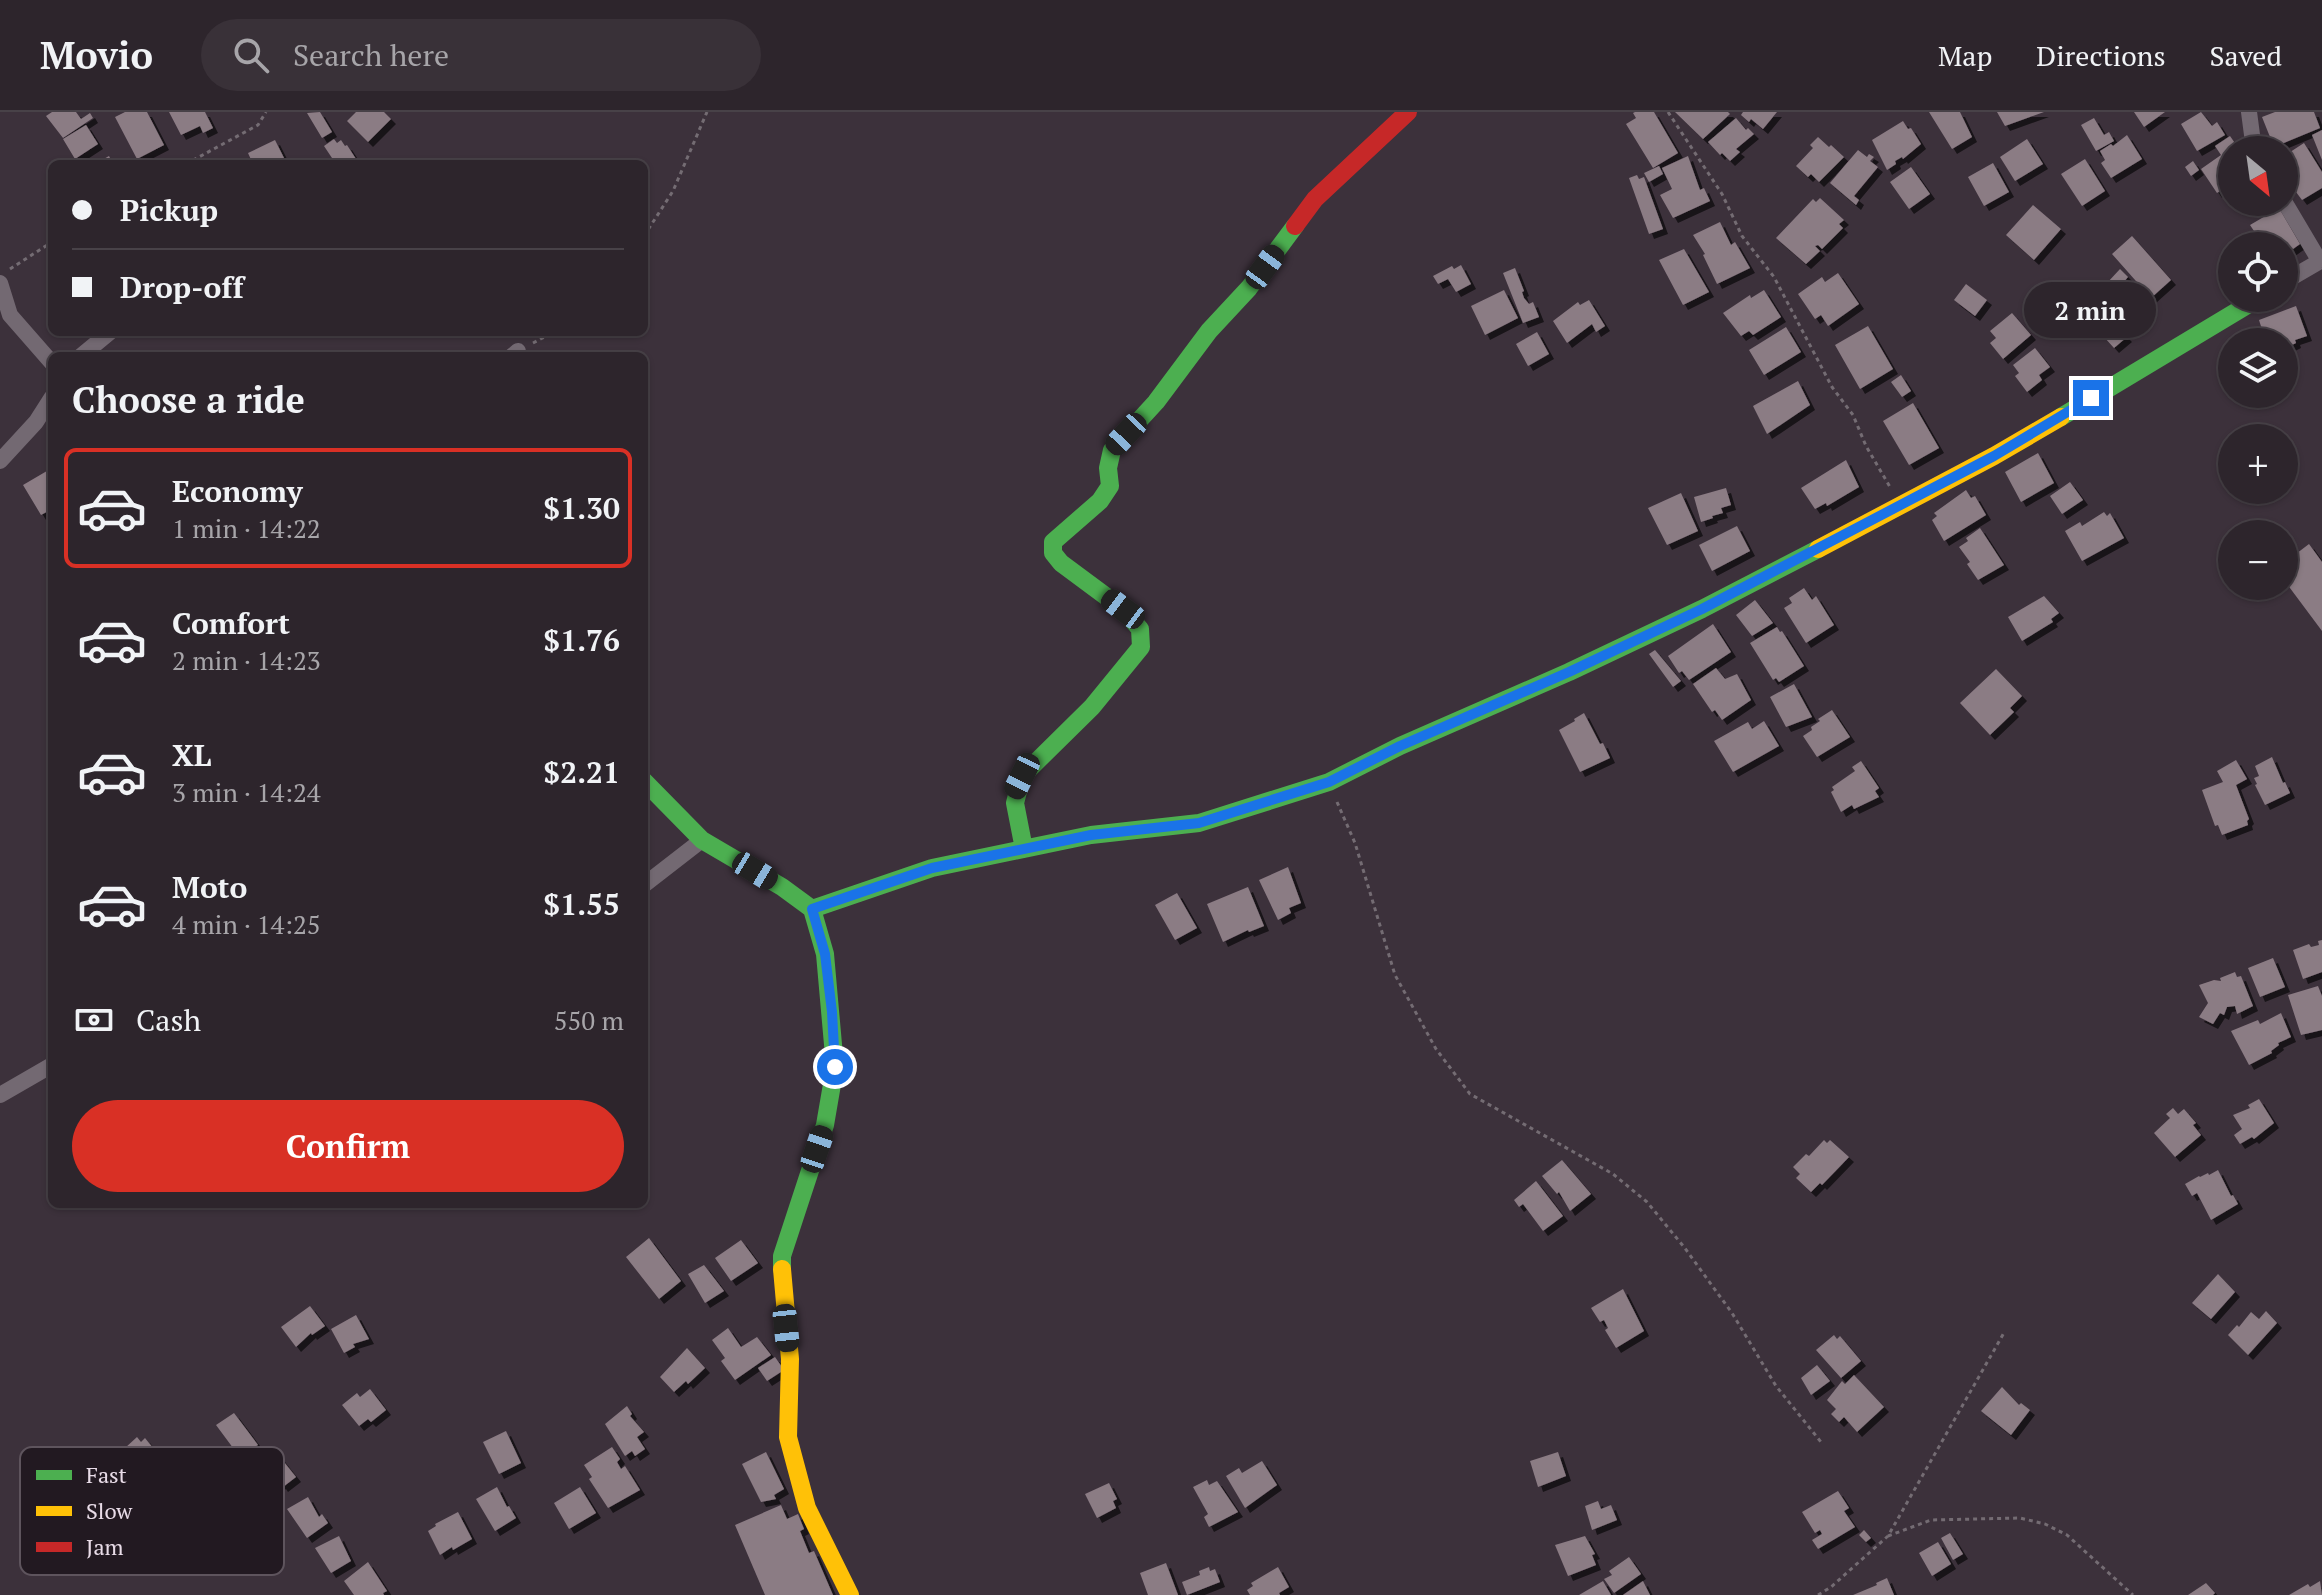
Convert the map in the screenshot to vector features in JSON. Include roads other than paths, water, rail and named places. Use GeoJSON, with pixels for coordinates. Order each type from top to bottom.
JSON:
{"type":"FeatureCollection","features":[{"type":"Feature","properties":{"kind":"street"},"geometry":{"type":"LineString","coordinates":[[1024,849],[1015,809],[1015,790],[1022,776],[1092,707],[1141,647],[1140,629],[1123,609],[1061,563],[1053,553],[1053,542],[1100,501],[1110,486],[1108,468],[1112,450],[1156,402],[1209,331],[1249,288],[1315,199],[1408,112]]}},
{"type":"Feature","properties":{"kind":"street"},"geometry":{"type":"LineString","coordinates":[[2249,112],[2252,136]]}},
{"type":"Feature","properties":{"kind":"street"},"geometry":{"type":"LineString","coordinates":[[2293,216],[2320,260],[2298,273]]}},
{"type":"Feature","properties":{"kind":"street"},"geometry":{"type":"LineString","coordinates":[[0,283],[10,315],[48,358]]}},
{"type":"Feature","properties":{"kind":"street"},"geometry":{"type":"LineString","coordinates":[[812,909],[932,868],[1091,835],[1199,823],[1329,782],[1400,746],[1569,672],[1702,609],[1994,456],[2236,312]]}},
{"type":"Feature","properties":{"kind":"street"},"geometry":{"type":"LineString","coordinates":[[86,352],[105,336]]}},
{"type":"Feature","properties":{"kind":"street"},"geometry":{"type":"LineString","coordinates":[[0,461],[36,422],[48,403]]}},
{"type":"Feature","properties":{"kind":"street"},"geometry":{"type":"LineString","coordinates":[[648,785],[702,840],[782,887],[812,909],[825,954],[835,1067],[825,1125],[782,1256],[790,1359],[788,1437],[807,1508],[850,1595]]}},
{"type":"Feature","properties":{"kind":"street"},"geometry":{"type":"LineString","coordinates":[[648,882],[702,840]]}},
{"type":"Feature","properties":{"kind":"street"},"geometry":{"type":"LineString","coordinates":[[0,1095],[48,1067]]}}]}
